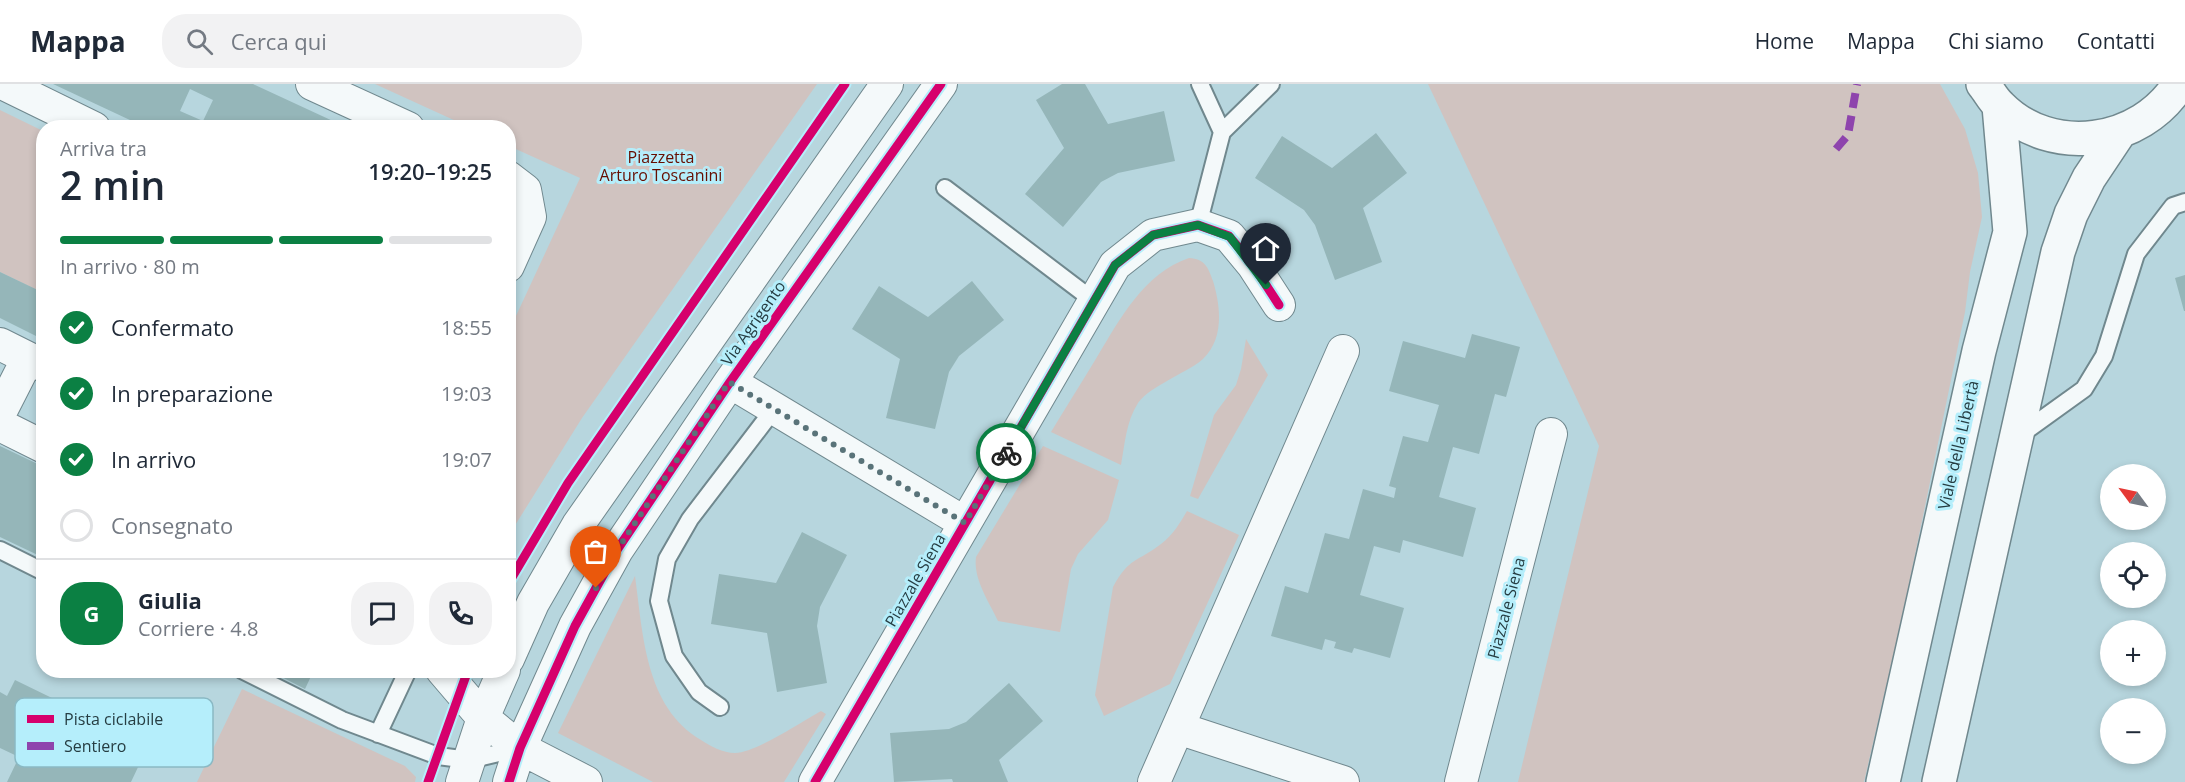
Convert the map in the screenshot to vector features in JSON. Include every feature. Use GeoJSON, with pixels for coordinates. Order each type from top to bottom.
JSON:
{"type":"FeatureCollection","features":[{"type":"Feature","properties":{"kind":"main road","name":"Viale della Libertà"},"geometry":{"type":"LineString","coordinates":[[1991,95],[2026,126],[2056,137],[2088,139],[2119,133],[2152,115],[2179,84]]}},
{"type":"Feature","properties":{"kind":"main road","name":"Viale della Libertà"},"geometry":{"type":"LineString","coordinates":[[1883,782],[1976,363],[2010,232],[1991,95]]}},
{"type":"Feature","properties":{"kind":"main road","name":"Viale della Libertà"},"geometry":{"type":"LineString","coordinates":[[1939,782],[2058,252],[2070,214],[2089,178],[2119,133]]}},
{"type":"Feature","properties":{"kind":"street"},"geometry":{"type":"LineString","coordinates":[[4,84],[78,120]]}},
{"type":"Feature","properties":{"kind":"street"},"geometry":{"type":"LineString","coordinates":[[312,84],[391,120]]}},
{"type":"Feature","properties":{"kind":"street","name":"Via Agrigento"},"geometry":{"type":"LineString","coordinates":[[516,641],[533,603],[578,525],[887,84]]}},
{"type":"Feature","properties":{"kind":"street","name":"Via Agrigento"},"geometry":{"type":"LineString","coordinates":[[509,782],[520,748],[575,626],[617,550],[729,382],[935,86]]}},
{"type":"Feature","properties":{"kind":"street"},"geometry":{"type":"LineString","coordinates":[[2152,115],[2185,105]]}},
{"type":"Feature","properties":{"kind":"street"},"geometry":{"type":"LineString","coordinates":[[516,183],[525,190],[530,217],[516,248]]}},
{"type":"Feature","properties":{"kind":"street"},"geometry":{"type":"LineString","coordinates":[[1198,225],[1230,237],[1279,305]]}},
{"type":"Feature","properties":{"kind":"street","name":"Piazzale Siena"},"geometry":{"type":"LineString","coordinates":[[815,782],[1115,265],[1153,235],[1198,225]]}},
{"type":"Feature","properties":{"kind":"street"},"geometry":{"type":"LineString","coordinates":[[0,344],[36,362],[0,413]]}},
{"type":"Feature","properties":{"kind":"street"},"geometry":{"type":"LineString","coordinates":[[1154,782],[1343,351]]}},
{"type":"Feature","properties":{"kind":"street","name":"Piazzale Siena"},"geometry":{"type":"LineString","coordinates":[[729,382],[965,523]]}},
{"type":"Feature","properties":{"kind":"street"},"geometry":{"type":"LineString","coordinates":[[0,425],[36,443]]}},
{"type":"Feature","properties":{"kind":"street","name":"Piazzale Siena"},"geometry":{"type":"LineString","coordinates":[[1461,782],[1551,434]]}},
{"type":"Feature","properties":{"kind":"street"},"geometry":{"type":"LineString","coordinates":[[449,678],[483,718],[520,748],[586,782]]}},
{"type":"Feature","properties":{"kind":"street"},"geometry":{"type":"LineString","coordinates":[[471,678],[483,718]]}},
{"type":"Feature","properties":{"kind":"street"},"geometry":{"type":"LineString","coordinates":[[466,771],[483,718],[500,678]]}},
{"type":"Feature","properties":{"kind":"street"},"geometry":{"type":"LineString","coordinates":[[1178,728],[1342,782]]}},
{"type":"Feature","properties":{"kind":"lane"},"geometry":{"type":"LineString","coordinates":[[1200,84],[1222,132]]}},
{"type":"Feature","properties":{"kind":"lane"},"geometry":{"type":"LineString","coordinates":[[1198,225],[1222,132],[1270,84]]}},
{"type":"Feature","properties":{"kind":"lane"},"geometry":{"type":"LineString","coordinates":[[945,188],[1094,302]]}},
{"type":"Feature","properties":{"kind":"lane"},"geometry":{"type":"LineString","coordinates":[[2016,437],[2084,389],[2104,356],[2136,254],[2173,206],[2185,202]]}},
{"type":"Feature","properties":{"kind":"lane"},"geometry":{"type":"LineString","coordinates":[[720,707],[699,692],[674,656],[659,601],[667,560],[690,519],[774,409]]}},
{"type":"Feature","properties":{"kind":"lane"},"geometry":{"type":"LineString","coordinates":[[0,550],[36,568]]}},
{"type":"Feature","properties":{"kind":"lane"},"geometry":{"type":"LineString","coordinates":[[258,678],[342,720],[438,756],[466,771],[520,748]]}},
{"type":"Feature","properties":{"kind":"lane"},"geometry":{"type":"LineString","coordinates":[[378,734],[404,678]]}},
{"type":"Feature","properties":{"kind":"green space","name":"Piazzetta Arturo Toscanini"},"geometry":{"type":"Polygon","coordinates":[[[375,84],[817,84],[582,418],[516,524],[516,316],[580,178],[516,149],[516,120],[454,120],[375,84]]]}},
{"type":"Feature","properties":{"kind":"green space"},"geometry":{"type":"Polygon","coordinates":[[[1428,84],[1940,84],[1965,129],[1978,173],[1982,217],[1970,272],[1965,312],[1902,618],[1864,782],[1518,782],[1599,446],[1428,84]]]}},
{"type":"Feature","properties":{"kind":"green space"},"geometry":{"type":"Polygon","coordinates":[[[0,110],[36,128],[36,290],[0,272],[0,110]]]}},
{"type":"Feature","properties":{"kind":"green space"},"geometry":{"type":"Polygon","coordinates":[[[1189,258],[1202,262],[1213,281],[1219,312],[1215,342],[1203,359],[1151,390],[1138,403],[1128,425],[1121,465],[1051,432],[1124,313],[1135,299],[1159,274],[1189,258]]]}},
{"type":"Feature","properties":{"kind":"green space"},"geometry":{"type":"Polygon","coordinates":[[[1246,339],[1268,375],[1198,499],[1190,496],[1214,415],[1236,385],[1246,339]]]}},
{"type":"Feature","properties":{"kind":"green space"},"geometry":{"type":"Polygon","coordinates":[[[1043,446],[1119,480],[1108,520],[1078,554],[1071,569],[1060,632],[998,621],[983,590],[976,565],[976,557],[1043,446]]]}},
{"type":"Feature","properties":{"kind":"green space"},"geometry":{"type":"Polygon","coordinates":[[[1187,511],[1239,535],[1170,684],[1104,716],[1095,695],[1113,587],[1129,565],[1169,537],[1187,511]]]}},
{"type":"Feature","properties":{"kind":"green space"},"geometry":{"type":"Polygon","coordinates":[[[635,576],[645,645],[658,689],[668,709],[682,726],[701,740],[726,752],[735,753],[755,748],[821,711],[826,714],[784,782],[653,782],[558,733],[635,576]]]}},
{"type":"Feature","properties":{"kind":"green space"},"geometry":{"type":"Polygon","coordinates":[[[242,689],[405,766],[416,777],[415,782],[197,782],[204,767],[213,767],[213,749],[242,689]]]}},
{"type":"Feature","properties":{"kind":"building"},"geometry":{"type":"Polygon","coordinates":[[[53,84],[253,84],[331,120],[203,120],[213,100],[190,89],[180,111],[201,120],[130,120],[53,84]]]}},
{"type":"Feature","properties":{"kind":"building"},"geometry":{"type":"Polygon","coordinates":[[[1062,84],[1085,84],[1108,124],[1164,111],[1175,161],[1118,173],[1101,182],[1063,227],[1025,194],[1064,148],[1036,100],[1062,84]]]}},
{"type":"Feature","properties":{"kind":"building"},"geometry":{"type":"Polygon","coordinates":[[[1376,133],[1407,173],[1363,208],[1382,262],[1335,280],[1315,225],[1304,210],[1255,178],[1282,136],[1332,168],[1376,133]]]}},
{"type":"Feature","properties":{"kind":"building"},"geometry":{"type":"Polygon","coordinates":[[[0,272],[36,289],[36,336],[0,318],[0,272]]]}},
{"type":"Feature","properties":{"kind":"building"},"geometry":{"type":"Polygon","coordinates":[[[2185,275],[2185,311],[2184,311],[2175,278],[2185,275]]]}},
{"type":"Feature","properties":{"kind":"building"},"geometry":{"type":"Polygon","coordinates":[[[972,281],[1004,320],[959,356],[949,372],[935,429],[886,418],[900,359],[852,329],[879,286],[928,317],[972,281]]]}},
{"type":"Feature","properties":{"kind":"building"},"geometry":{"type":"Polygon","coordinates":[[[1472,334],[1520,347],[1506,397],[1495,394],[1479,454],[1453,447],[1439,497],[1476,508],[1463,557],[1403,540],[1400,553],[1374,546],[1360,595],[1404,608],[1390,658],[1354,648],[1352,653],[1334,648],[1336,642],[1325,639],[1322,650],[1271,636],[1285,586],[1308,593],[1325,533],[1349,539],[1363,489],[1394,498],[1396,488],[1389,486],[1403,436],[1428,442],[1439,405],[1389,391],[1403,341],[1465,358],[1472,334]]]}},
{"type":"Feature","properties":{"kind":"building"},"geometry":{"type":"Polygon","coordinates":[[[0,446],[36,463],[36,554],[0,537],[0,446]]]}},
{"type":"Feature","properties":{"kind":"building"},"geometry":{"type":"Polygon","coordinates":[[[802,532],[847,555],[820,607],[817,626],[827,683],[777,692],[767,633],[711,624],[719,574],[776,583],[802,532]]]}},
{"type":"Feature","properties":{"kind":"building"},"geometry":{"type":"Polygon","coordinates":[[[284,678],[310,678],[305,689],[284,678]]]}},
{"type":"Feature","properties":{"kind":"building"},"geometry":{"type":"Polygon","coordinates":[[[15,680],[52,698],[15,698],[15,755],[0,748],[0,692],[7,696],[15,680]]]}},
{"type":"Feature","properties":{"kind":"building"},"geometry":{"type":"Polygon","coordinates":[[[1009,683],[1043,721],[999,760],[1008,782],[953,782],[952,779],[894,782],[890,733],[949,729],[966,722],[1009,683]]]}},
{"type":"Feature","properties":{"kind":"building"},"geometry":{"type":"Polygon","coordinates":[[[15,765],[138,767],[131,782],[7,782],[15,765]]]}},
{"type":"Feature","properties":{"kind":"marked path"},"geometry":{"type":"LineString","coordinates":[[1836,149],[1848,135],[1857,84]]}},
{"type":"Feature","properties":{"kind":"cycle path"},"geometry":{"type":"LineString","coordinates":[[516,571],[568,483],[845,84]]}},
{"type":"Feature","properties":{"kind":"cycle path"},"geometry":{"type":"LineString","coordinates":[[509,782],[520,748],[575,626],[617,550],[730,382],[941,84]]}},
{"type":"Feature","properties":{"kind":"cycle path"},"geometry":{"type":"LineString","coordinates":[[815,782],[1115,265],[1153,235],[1198,225],[1229,236],[1253,265],[1279,305]]}},
{"type":"Feature","properties":{"kind":"cycle path"},"geometry":{"type":"LineString","coordinates":[[428,782],[465,678]]}},
{"type":"Feature","properties":{"kind":"way so far"},"geometry":{"type":"LineString","coordinates":[[596,588],[617,550],[729,382],[965,523],[1006,453]]}},
{"type":"Feature","properties":{"kind":"route"},"geometry":{"type":"LineString","coordinates":[[1006,453],[1115,265],[1153,235],[1198,225],[1230,237],[1266,285]]}}]}
